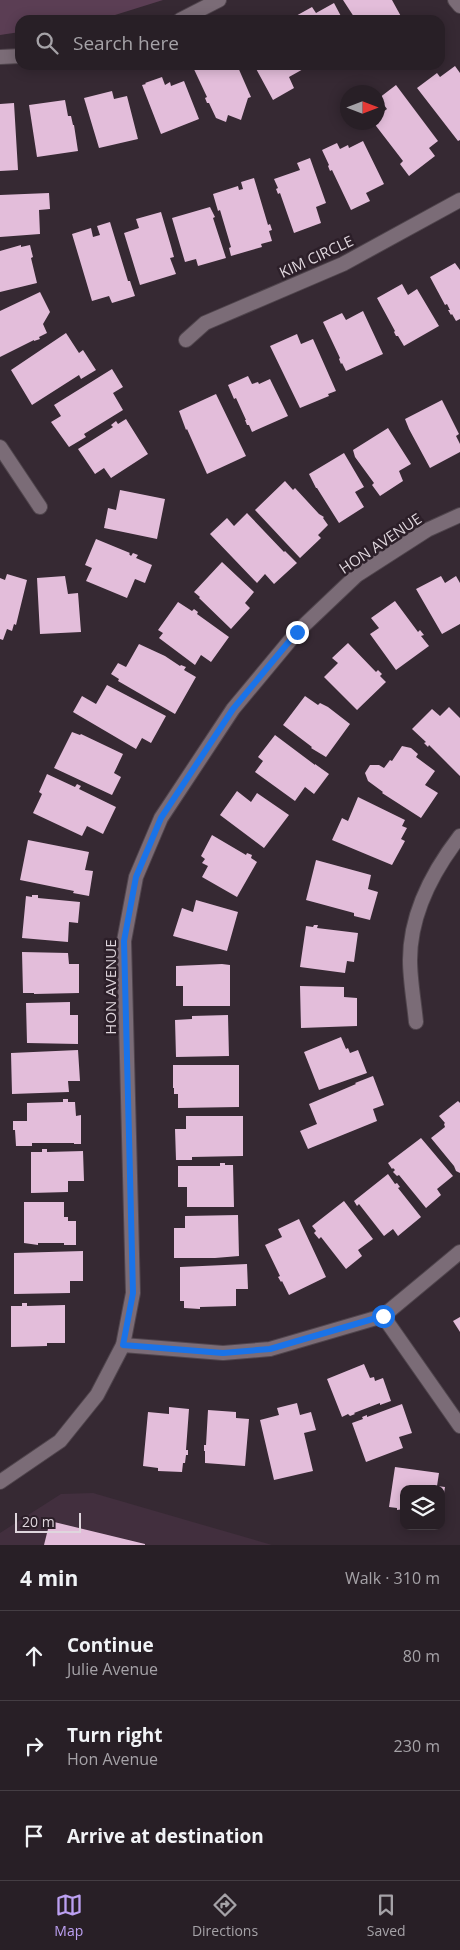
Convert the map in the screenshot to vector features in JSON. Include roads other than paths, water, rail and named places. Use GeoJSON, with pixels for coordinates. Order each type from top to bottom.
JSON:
{"type":"FeatureCollection","features":[{"type":"Feature","properties":{"kind":"street"},"geometry":{"type":"LineString","coordinates":[[190,15],[219,0]]}},
{"type":"Feature","properties":{"kind":"street"},"geometry":{"type":"LineString","coordinates":[[455,0],[460,6]]}},
{"type":"Feature","properties":{"kind":"street"},"geometry":{"type":"LineString","coordinates":[[0,57],[15,56]]}},
{"type":"Feature","properties":{"kind":"street","name":"KIM CIRCLE"},"geometry":{"type":"LineString","coordinates":[[186,340],[206,323],[343,264],[460,200]]}},
{"type":"Feature","properties":{"kind":"street"},"geometry":{"type":"LineString","coordinates":[[0,447],[40,507]]}},
{"type":"Feature","properties":{"kind":"street","name":"HON AVENUE"},"geometry":{"type":"LineString","coordinates":[[0,1482],[60,1442],[98,1395],[123,1345],[133,1293],[124,941],[136,877],[161,818],[233,709],[297,632],[357,575],[427,530],[460,515]]}},
{"type":"Feature","properties":{"kind":"street"},"geometry":{"type":"LineString","coordinates":[[416,1022],[410,961],[414,931],[422,900],[435,873],[460,836]]}},
{"type":"Feature","properties":{"kind":"street"},"geometry":{"type":"LineString","coordinates":[[123,1345],[223,1353],[270,1349],[383,1316],[460,1252]]}},
{"type":"Feature","properties":{"kind":"street"},"geometry":{"type":"LineString","coordinates":[[383,1316],[460,1426]]}}]}
